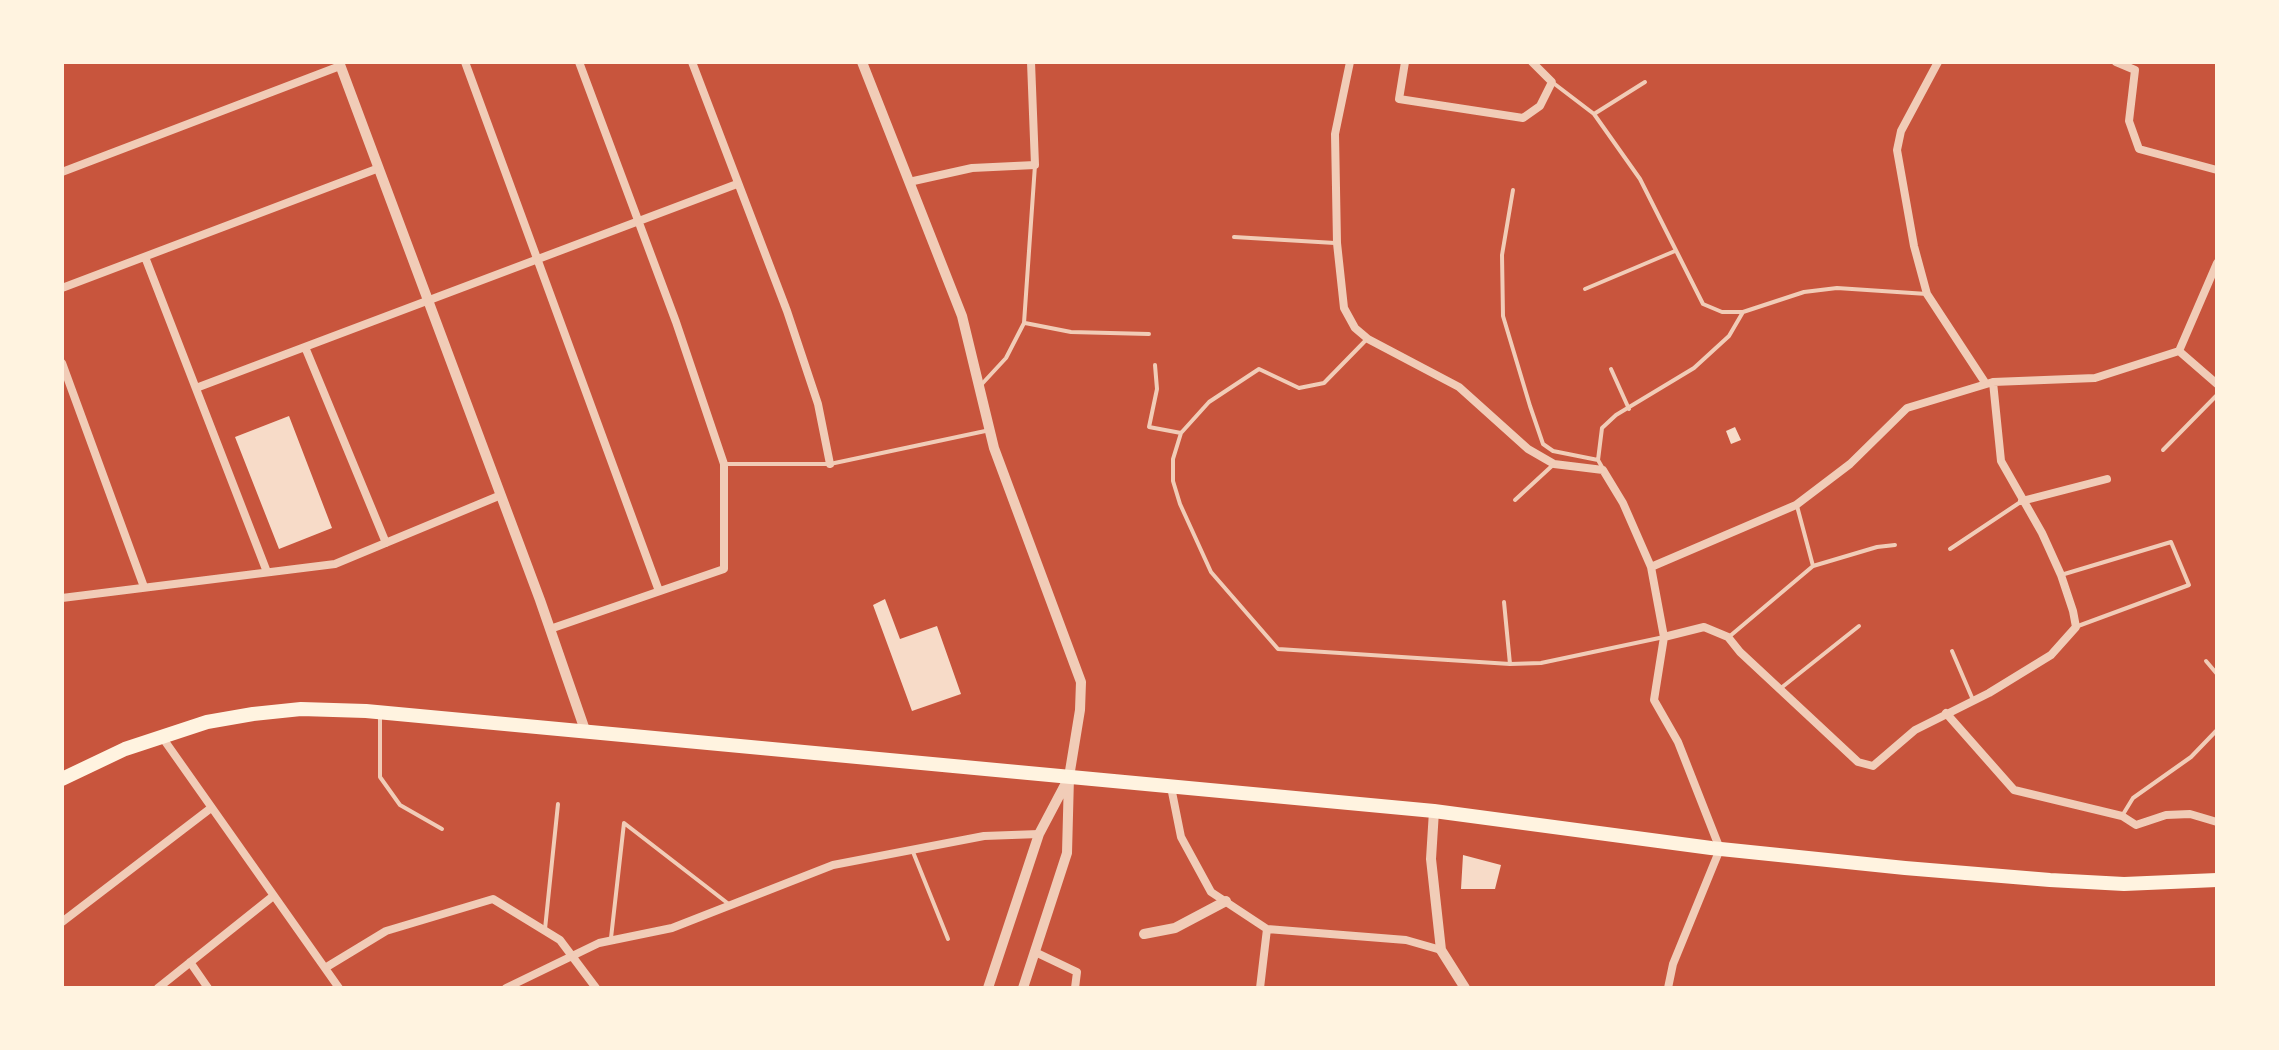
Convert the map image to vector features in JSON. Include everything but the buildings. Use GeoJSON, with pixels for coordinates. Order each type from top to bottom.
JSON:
{"type":"FeatureCollection","features":[{"type":"Feature","properties":{"kind":"main road"},"geometry":{"type":"LineString","coordinates":[[62,779],[125,749],[207,722],[301,709],[380,712],[1434,811],[1720,849],[2050,880],[2124,884],[2217,880]]}},
{"type":"Feature","properties":{"kind":"street"},"geometry":{"type":"LineString","coordinates":[[465,62],[659,591]]}},
{"type":"Feature","properties":{"kind":"street"},"geometry":{"type":"LineString","coordinates":[[550,629],[724,569],[724,464],[676,322],[579,62]]}},
{"type":"Feature","properties":{"kind":"street"},"geometry":{"type":"LineString","coordinates":[[692,62],[787,311],[818,404],[830,464]]}},
{"type":"Feature","properties":{"kind":"street"},"geometry":{"type":"LineString","coordinates":[[862,62],[962,316],[994,448],[1081,682],[1080,710],[1069,777],[1067,853],[1023,988]]}},
{"type":"Feature","properties":{"kind":"street"},"geometry":{"type":"LineString","coordinates":[[909,182],[972,168],[1035,165],[1031,62]]}},
{"type":"Feature","properties":{"kind":"street"},"geometry":{"type":"LineString","coordinates":[[1350,62],[1335,134],[1337,243],[1344,308],[1355,328],[1368,339],[1459,387],[1528,449],[1554,464],[1603,470],[1623,503],[1651,567],[1664,637],[1654,700],[1678,742],[1720,849],[1673,964],[1668,988]]}},
{"type":"Feature","properties":{"kind":"street"},"geometry":{"type":"LineString","coordinates":[[1405,62],[1399,99],[1523,118],[1540,106],[1552,82],[1532,62]]}},
{"type":"Feature","properties":{"kind":"street"},"geometry":{"type":"LineString","coordinates":[[1664,637],[1704,627],[1728,637],[1740,652],[1858,762],[1873,766],[1915,730],[2051,655],[2076,627],[2061,575],[2042,533],[2001,461],[1990,383],[1927,294],[1914,246],[1897,150],[1901,131],[1938,62]]}},
{"type":"Feature","properties":{"kind":"street"},"geometry":{"type":"LineString","coordinates":[[2116,62],[2135,70],[2129,121],[2139,149],[2217,170]]}},
{"type":"Feature","properties":{"kind":"street"},"geometry":{"type":"LineString","coordinates":[[62,172],[340,64],[586,733]]}},
{"type":"Feature","properties":{"kind":"street"},"geometry":{"type":"LineString","coordinates":[[62,288],[379,168]]}},
{"type":"Feature","properties":{"kind":"street"},"geometry":{"type":"LineString","coordinates":[[196,388],[737,184]]}},
{"type":"Feature","properties":{"kind":"street"},"geometry":{"type":"LineString","coordinates":[[145,257],[267,572]]}},
{"type":"Feature","properties":{"kind":"street"},"geometry":{"type":"LineString","coordinates":[[1651,567],[1796,505],[1850,464],[1907,408],[1990,383],[2095,378],[2179,351],[2217,263]]}},
{"type":"Feature","properties":{"kind":"street"},"geometry":{"type":"LineString","coordinates":[[305,347],[386,543]]}},
{"type":"Feature","properties":{"kind":"street"},"geometry":{"type":"LineString","coordinates":[[2179,351],[2217,384]]}},
{"type":"Feature","properties":{"kind":"street"},"geometry":{"type":"LineString","coordinates":[[62,363],[144,587]]}},
{"type":"Feature","properties":{"kind":"street"},"geometry":{"type":"LineString","coordinates":[[2022,501],[2107,479]]}},
{"type":"Feature","properties":{"kind":"street"},"geometry":{"type":"LineString","coordinates":[[62,598],[335,564],[501,495]]}},
{"type":"Feature","properties":{"kind":"street"},"geometry":{"type":"LineString","coordinates":[[1946,713],[2014,790],[2122,816],[2136,825],[2166,815],[2190,814],[2217,822]]}},
{"type":"Feature","properties":{"kind":"street"},"geometry":{"type":"LineString","coordinates":[[162,737],[339,988]]}},
{"type":"Feature","properties":{"kind":"street"},"geometry":{"type":"LineString","coordinates":[[988,988],[1039,834],[1069,777]]}},
{"type":"Feature","properties":{"kind":"street"},"geometry":{"type":"LineString","coordinates":[[1171,787],[1181,837],[1211,892],[1267,929],[1406,940],[1441,950]]}},
{"type":"Feature","properties":{"kind":"street"},"geometry":{"type":"LineString","coordinates":[[62,922],[211,808]]}},
{"type":"Feature","properties":{"kind":"street"},"geometry":{"type":"LineString","coordinates":[[1434,811],[1431,859],[1441,950],[1462,987]]}},
{"type":"Feature","properties":{"kind":"street"},"geometry":{"type":"LineString","coordinates":[[506,988],[599,943],[672,928],[833,865],[984,836],[1039,834]]}},
{"type":"Feature","properties":{"kind":"street"},"geometry":{"type":"LineString","coordinates":[[158,988],[272,897]]}},
{"type":"Feature","properties":{"kind":"street"},"geometry":{"type":"LineString","coordinates":[[325,968],[386,931],[493,899],[560,940],[596,988]]}},
{"type":"Feature","properties":{"kind":"street"},"geometry":{"type":"LineString","coordinates":[[1144,934],[1175,928],[1226,901]]}},
{"type":"Feature","properties":{"kind":"street"},"geometry":{"type":"LineString","coordinates":[[1260,988],[1267,929]]}},
{"type":"Feature","properties":{"kind":"street"},"geometry":{"type":"LineString","coordinates":[[1035,952],[1077,972],[1075,988]]}},
{"type":"Feature","properties":{"kind":"street"},"geometry":{"type":"LineString","coordinates":[[190,962],[208,988]]}},
{"type":"Feature","properties":{"kind":"lane"},"geometry":{"type":"LineString","coordinates":[[1552,82],[1594,114],[1640,179],[1703,304],[1722,312],[1743,312],[1804,292],[1837,288],[1927,294]]}},
{"type":"Feature","properties":{"kind":"lane"},"geometry":{"type":"LineString","coordinates":[[1594,114],[1645,82]]}},
{"type":"Feature","properties":{"kind":"lane"},"geometry":{"type":"LineString","coordinates":[[979,387],[1006,358],[1024,323],[1035,165]]}},
{"type":"Feature","properties":{"kind":"lane"},"geometry":{"type":"LineString","coordinates":[[1513,190],[1502,255],[1503,316],[1530,406],[1543,444],[1553,451],[1598,460]]}},
{"type":"Feature","properties":{"kind":"lane"},"geometry":{"type":"LineString","coordinates":[[1234,237],[1337,243]]}},
{"type":"Feature","properties":{"kind":"lane"},"geometry":{"type":"LineString","coordinates":[[1585,289],[1675,251]]}},
{"type":"Feature","properties":{"kind":"lane"},"geometry":{"type":"LineString","coordinates":[[1603,470],[1598,460],[1602,428],[1616,415],[1694,368],[1729,336],[1743,312]]}},
{"type":"Feature","properties":{"kind":"lane"},"geometry":{"type":"LineString","coordinates":[[1024,323],[1071,332],[1149,334]]}},
{"type":"Feature","properties":{"kind":"lane"},"geometry":{"type":"LineString","coordinates":[[1368,339],[1324,383],[1299,388],[1259,369],[1209,402],[1181,433],[1173,459],[1173,481],[1190,529],[1211,572],[1278,649],[1510,664],[1541,663],[1664,637]]}},
{"type":"Feature","properties":{"kind":"lane"},"geometry":{"type":"LineString","coordinates":[[1155,365],[1157,389],[1149,427],[1181,433]]}},
{"type":"Feature","properties":{"kind":"lane"},"geometry":{"type":"LineString","coordinates":[[1611,369],[1629,409]]}},
{"type":"Feature","properties":{"kind":"lane"},"geometry":{"type":"LineString","coordinates":[[2163,450],[2217,395]]}},
{"type":"Feature","properties":{"kind":"lane"},"geometry":{"type":"LineString","coordinates":[[724,464],[830,464],[990,430]]}},
{"type":"Feature","properties":{"kind":"lane"},"geometry":{"type":"LineString","coordinates":[[1515,500],[1554,464]]}},
{"type":"Feature","properties":{"kind":"lane"},"geometry":{"type":"LineString","coordinates":[[1950,549],[2022,501]]}},
{"type":"Feature","properties":{"kind":"lane"},"geometry":{"type":"LineString","coordinates":[[1796,505],[1813,566]]}},
{"type":"Feature","properties":{"kind":"lane"},"geometry":{"type":"LineString","coordinates":[[2061,575],[2171,542],[2189,585],[2076,627]]}},
{"type":"Feature","properties":{"kind":"lane"},"geometry":{"type":"LineString","coordinates":[[1728,637],[1813,566],[1877,547],[1895,545]]}},
{"type":"Feature","properties":{"kind":"lane"},"geometry":{"type":"LineString","coordinates":[[1504,602],[1510,664]]}},
{"type":"Feature","properties":{"kind":"lane"},"geometry":{"type":"LineString","coordinates":[[1779,689],[1859,626]]}},
{"type":"Feature","properties":{"kind":"lane"},"geometry":{"type":"LineString","coordinates":[[1952,651],[1973,700]]}},
{"type":"Feature","properties":{"kind":"lane"},"geometry":{"type":"LineString","coordinates":[[2206,661],[2217,674]]}},
{"type":"Feature","properties":{"kind":"lane"},"geometry":{"type":"LineString","coordinates":[[380,712],[380,777],[400,805],[442,829]]}},
{"type":"Feature","properties":{"kind":"lane"},"geometry":{"type":"LineString","coordinates":[[2122,816],[2133,798],[2191,757],[2217,730]]}},
{"type":"Feature","properties":{"kind":"lane"},"geometry":{"type":"LineString","coordinates":[[545,931],[558,804]]}},
{"type":"Feature","properties":{"kind":"lane"},"geometry":{"type":"LineString","coordinates":[[611,941],[624,823],[730,905]]}},
{"type":"Feature","properties":{"kind":"lane"},"geometry":{"type":"LineString","coordinates":[[912,849],[948,939]]}}]}
